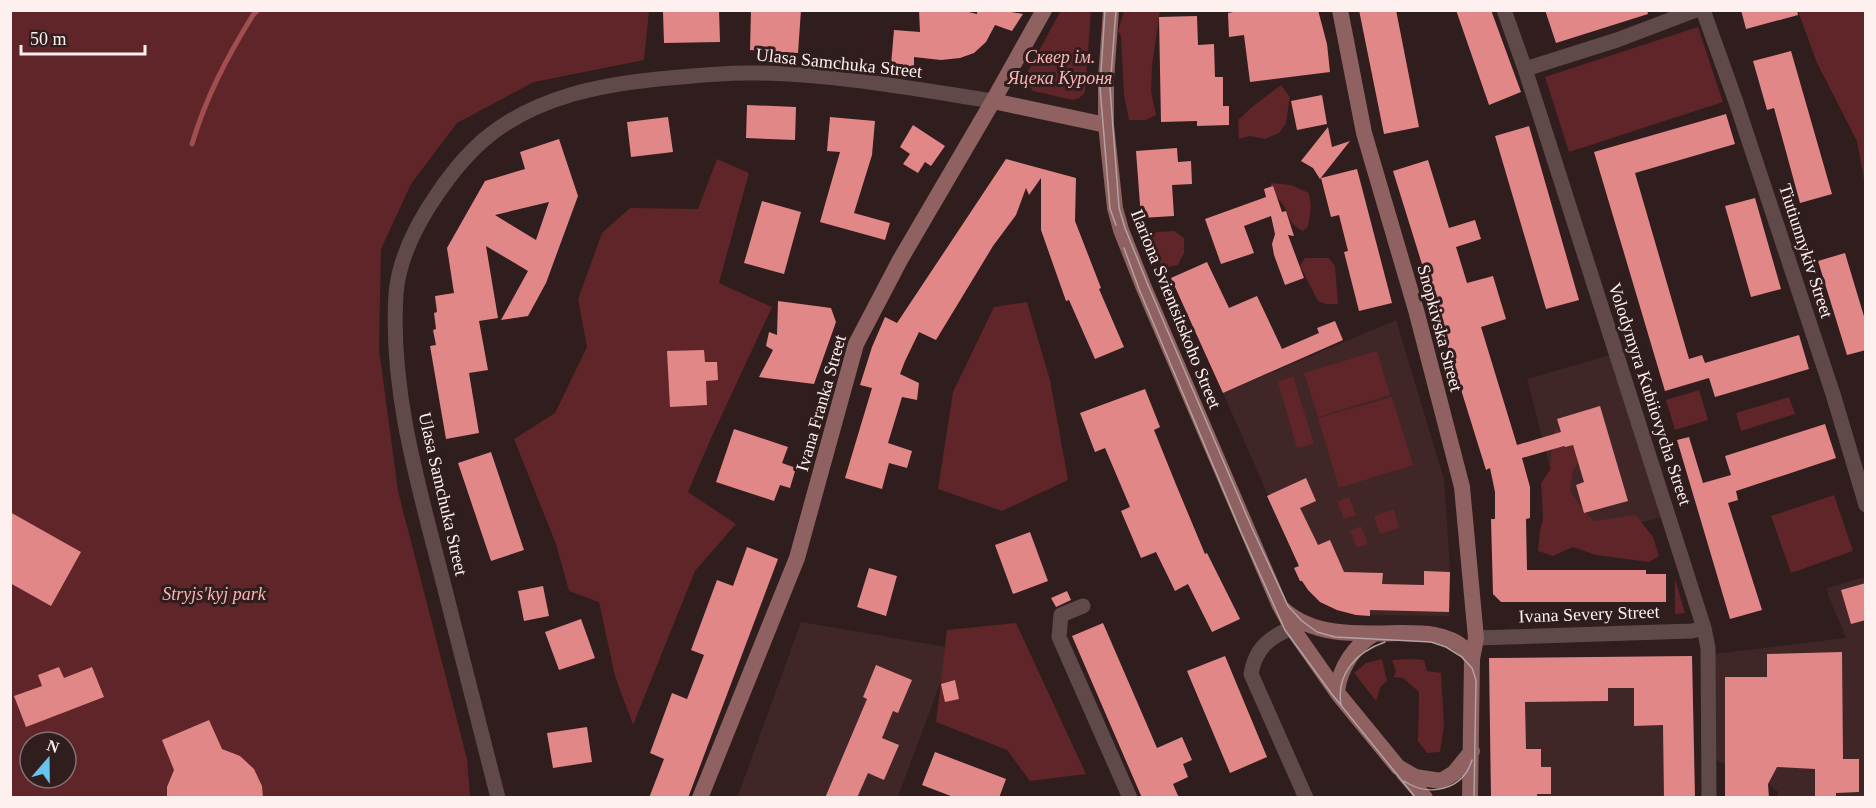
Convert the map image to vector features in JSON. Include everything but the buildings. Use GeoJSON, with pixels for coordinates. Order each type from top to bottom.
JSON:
{"type":"FeatureCollection","features":[{"type":"Feature","properties":{"kind":"main road","name":"Ivana Franka Street"},"geometry":{"type":"LineString","coordinates":[[700,798],[797,558],[856,344],[900,260],[1044,10]]}},
{"type":"Feature","properties":{"kind":"main road","name":"Ilariona Svientsitskoho Street"},"geometry":{"type":"LineString","coordinates":[[1111,10],[1106,80],[1106,125],[1115,208],[1121,230],[1280,606],[1292,628],[1337,691]]}},
{"type":"Feature","properties":{"kind":"main road","name":"Snopkivska Street"},"geometry":{"type":"LineString","coordinates":[[1340,10],[1364,132],[1416,310],[1462,487],[1476,638],[1472,659]]}},
{"type":"Feature","properties":{"kind":"main road","name":"Ulasa Samchuka Street"},"geometry":{"type":"LineString","coordinates":[[993,101],[1106,125]]}},
{"type":"Feature","properties":{"kind":"main road"},"geometry":{"type":"LineString","coordinates":[[1280,606],[1290,616],[1341,633],[1429,633],[1449,639],[1464,648],[1472,659],[1470,798]]}},
{"type":"Feature","properties":{"kind":"main road"},"geometry":{"type":"LineString","coordinates":[[1374,634],[1365,639],[1351,656],[1338,681],[1337,691],[1425,798]]}},
{"type":"Feature","properties":{"kind":"main road"},"geometry":{"type":"LineString","coordinates":[[1398,767],[1415,777],[1441,781],[1454,773],[1472,750]]}},
{"type":"Feature","properties":{"kind":"street","name":"Volodymyra Kubiiovycha Street"},"geometry":{"type":"LineString","coordinates":[[1504,10],[1525,69],[1704,628],[1708,648],[1708,798]]}},
{"type":"Feature","properties":{"kind":"street"},"geometry":{"type":"LineString","coordinates":[[1525,69],[1617,40],[1696,10]]}},
{"type":"Feature","properties":{"kind":"street","name":"Tiutiunnykiv Street"},"geometry":{"type":"LineString","coordinates":[[1702,10],[1736,102],[1830,383],[1866,505]]}},
{"type":"Feature","properties":{"kind":"street","name":"Ulasa Samchuka Street"},"geometry":{"type":"LineString","coordinates":[[498,798],[412,463],[398,376],[395,334],[400,268],[416,228],[451,174],[491,134],[524,113],[563,96],[638,81],[754,73],[819,76],[993,101]]}},
{"type":"Feature","properties":{"kind":"street"},"geometry":{"type":"LineString","coordinates":[[1083,606],[1061,615],[1059,637],[1130,798]]}},
{"type":"Feature","properties":{"kind":"street"},"geometry":{"type":"LineString","coordinates":[[1292,628],[1276,634],[1259,650],[1251,674],[1306,798]]}},
{"type":"Feature","properties":{"kind":"street","name":"Ivana Severy Street"},"geometry":{"type":"LineString","coordinates":[[1476,638],[1692,631],[1704,628]]}},
{"type":"Feature","properties":{"kind":"shaded area"},"geometry":{"type":"Polygon","coordinates":[[[1396,320],[1444,479],[1450,567],[1449,616],[1356,615],[1337,611],[1320,602],[1300,581],[1294,568],[1299,566],[1223,393],[1396,320]]]}},
{"type":"Feature","properties":{"kind":"shaded area"},"geometry":{"type":"Polygon","coordinates":[[[1610,355],[1662,517],[1569,541],[1527,379],[1610,355]]]}},
{"type":"Feature","properties":{"kind":"shaded area"},"geometry":{"type":"Polygon","coordinates":[[[1865,577],[1865,797],[1777,797],[1778,792],[1768,784],[1714,759],[1713,654],[1846,638],[1827,588],[1865,577]]]}},
{"type":"Feature","properties":{"kind":"shaded area"},"geometry":{"type":"Polygon","coordinates":[[[801,622],[953,648],[898,797],[737,798],[801,622]]]}},
{"type":"Feature","properties":{"kind":"shaded area"},"geometry":{"type":"Polygon","coordinates":[[[1692,656],[1695,797],[1491,797],[1489,658],[1692,656]]]}},
{"type":"Feature","properties":{"kind":"green space","name":"Сквер ім. Яцека Куроня"},"geometry":{"type":"Polygon","coordinates":[[[1061,10],[1091,11],[1085,92],[1073,100],[1033,91],[1027,83],[1027,73],[1061,10]]]}},
{"type":"Feature","properties":{"kind":"green space","name":"Stryjs'kyj park"},"geometry":{"type":"Polygon","coordinates":[[[10,11],[649,11],[644,60],[534,82],[457,123],[411,184],[381,249],[379,349],[398,491],[467,759],[470,797],[11,797],[10,11]]]}},
{"type":"Feature","properties":{"kind":"green space"},"geometry":{"type":"Polygon","coordinates":[[[1124,11],[1160,11],[1152,66],[1151,91],[1156,115],[1146,120],[1129,120],[1124,95],[1121,36],[1118,31],[1124,11]]]}},
{"type":"Feature","properties":{"kind":"green space"},"geometry":{"type":"Polygon","coordinates":[[[1798,11],[1865,11],[1865,186],[1857,141],[1817,63],[1798,11]]]}},
{"type":"Feature","properties":{"kind":"green space"},"geometry":{"type":"Polygon","coordinates":[[[1698,27],[1723,102],[1569,152],[1545,77],[1698,27]]]}},
{"type":"Feature","properties":{"kind":"green space"},"geometry":{"type":"Polygon","coordinates":[[[1281,85],[1290,97],[1286,123],[1279,133],[1265,139],[1250,136],[1239,139],[1238,120],[1281,85]]]}},
{"type":"Feature","properties":{"kind":"green space"},"geometry":{"type":"Polygon","coordinates":[[[717,159],[749,173],[719,283],[772,307],[688,492],[736,524],[695,571],[633,725],[615,676],[599,602],[569,591],[556,544],[514,439],[555,413],[587,347],[578,299],[602,233],[630,208],[698,209],[717,159]]]}},
{"type":"Feature","properties":{"kind":"green space"},"geometry":{"type":"Polygon","coordinates":[[[1271,183],[1291,185],[1309,193],[1311,207],[1308,227],[1303,231],[1294,225],[1282,203],[1270,192],[1271,183]]]}},
{"type":"Feature","properties":{"kind":"green space"},"geometry":{"type":"Polygon","coordinates":[[[1174,231],[1184,238],[1184,253],[1178,265],[1163,268],[1146,243],[1146,236],[1157,232],[1174,231]]]}},
{"type":"Feature","properties":{"kind":"green space"},"geometry":{"type":"Polygon","coordinates":[[[1305,258],[1329,258],[1335,266],[1338,304],[1318,301],[1300,266],[1305,258]]]}},
{"type":"Feature","properties":{"kind":"green space"},"geometry":{"type":"Polygon","coordinates":[[[1027,302],[1050,380],[1068,480],[1002,511],[938,489],[953,392],[994,307],[1027,302]]]}},
{"type":"Feature","properties":{"kind":"green space"},"geometry":{"type":"Polygon","coordinates":[[[1377,351],[1390,395],[1318,417],[1304,373],[1377,351]]]}},
{"type":"Feature","properties":{"kind":"green space"},"geometry":{"type":"Polygon","coordinates":[[[1293,376],[1314,444],[1297,448],[1278,382],[1293,376]]]}},
{"type":"Feature","properties":{"kind":"green space"},"geometry":{"type":"Polygon","coordinates":[[[1699,390],[1708,420],[1675,430],[1666,400],[1699,390]]]}},
{"type":"Feature","properties":{"kind":"green space"},"geometry":{"type":"Polygon","coordinates":[[[1392,397],[1413,465],[1339,488],[1318,418],[1392,397]]]}},
{"type":"Feature","properties":{"kind":"green space"},"geometry":{"type":"Polygon","coordinates":[[[1789,397],[1795,414],[1741,431],[1736,413],[1789,397]]]}},
{"type":"Feature","properties":{"kind":"green space"},"geometry":{"type":"Polygon","coordinates":[[[1556,429],[1574,441],[1579,461],[1573,471],[1570,491],[1583,510],[1594,521],[1636,515],[1653,537],[1659,556],[1649,562],[1596,555],[1573,547],[1553,556],[1538,551],[1543,519],[1541,483],[1550,470],[1552,442],[1556,429]]]}},
{"type":"Feature","properties":{"kind":"green space"},"geometry":{"type":"Polygon","coordinates":[[[1834,495],[1853,551],[1791,573],[1771,516],[1834,495]]]}},
{"type":"Feature","properties":{"kind":"green space"},"geometry":{"type":"Polygon","coordinates":[[[1349,497],[1356,515],[1344,519],[1337,502],[1349,497]]]}},
{"type":"Feature","properties":{"kind":"green space"},"geometry":{"type":"Polygon","coordinates":[[[1394,509],[1399,528],[1380,534],[1374,516],[1394,509]]]}},
{"type":"Feature","properties":{"kind":"green space"},"geometry":{"type":"Polygon","coordinates":[[[1361,526],[1368,544],[1357,548],[1350,531],[1361,526]]]}},
{"type":"Feature","properties":{"kind":"green space"},"geometry":{"type":"Polygon","coordinates":[[[1675,579],[1685,613],[1675,614],[1675,579]]]}},
{"type":"Feature","properties":{"kind":"green space"},"geometry":{"type":"Polygon","coordinates":[[[1016,623],[1086,774],[1030,781],[1007,750],[936,722],[947,630],[1016,623]]]}},
{"type":"Feature","properties":{"kind":"green space"},"geometry":{"type":"Polygon","coordinates":[[[1382,659],[1387,681],[1381,686],[1376,701],[1354,673],[1366,663],[1382,659]]]}},
{"type":"Feature","properties":{"kind":"green space"},"geometry":{"type":"Polygon","coordinates":[[[1392,660],[1424,660],[1427,671],[1441,673],[1444,725],[1440,752],[1427,753],[1418,741],[1419,692],[1403,678],[1393,677],[1396,672],[1392,660]]]}},
{"type":"Feature","properties":{"kind":"waterway"},"geometry":{"type":"LineString","coordinates":[[192,144],[218,78],[243,31],[258,10]]}},
{"type":"Feature","properties":{"kind":"tram line"},"geometry":{"type":"LineString","coordinates":[[1105,10],[1100,87],[1110,209],[1116,225]]}},
{"type":"Feature","properties":{"kind":"tram line"},"geometry":{"type":"LineString","coordinates":[[1116,10],[1110,88],[1119,208],[1148,285],[1252,528],[1288,606],[1302,621],[1317,632],[1335,637],[1431,642],[1446,647],[1462,657],[1472,668],[1476,680],[1474,798]]}},
{"type":"Feature","properties":{"kind":"tram line"},"geometry":{"type":"LineString","coordinates":[[1124,248],[1241,532],[1285,630],[1331,693],[1416,798]]}},
{"type":"Feature","properties":{"kind":"tram line"},"geometry":{"type":"LineString","coordinates":[[1341,705],[1342,683],[1350,666],[1365,652],[1385,642]]}},
{"type":"Feature","properties":{"kind":"tram line"},"geometry":{"type":"LineString","coordinates":[[1404,781],[1424,789],[1444,788],[1461,778],[1468,770],[1472,760]]}}]}
